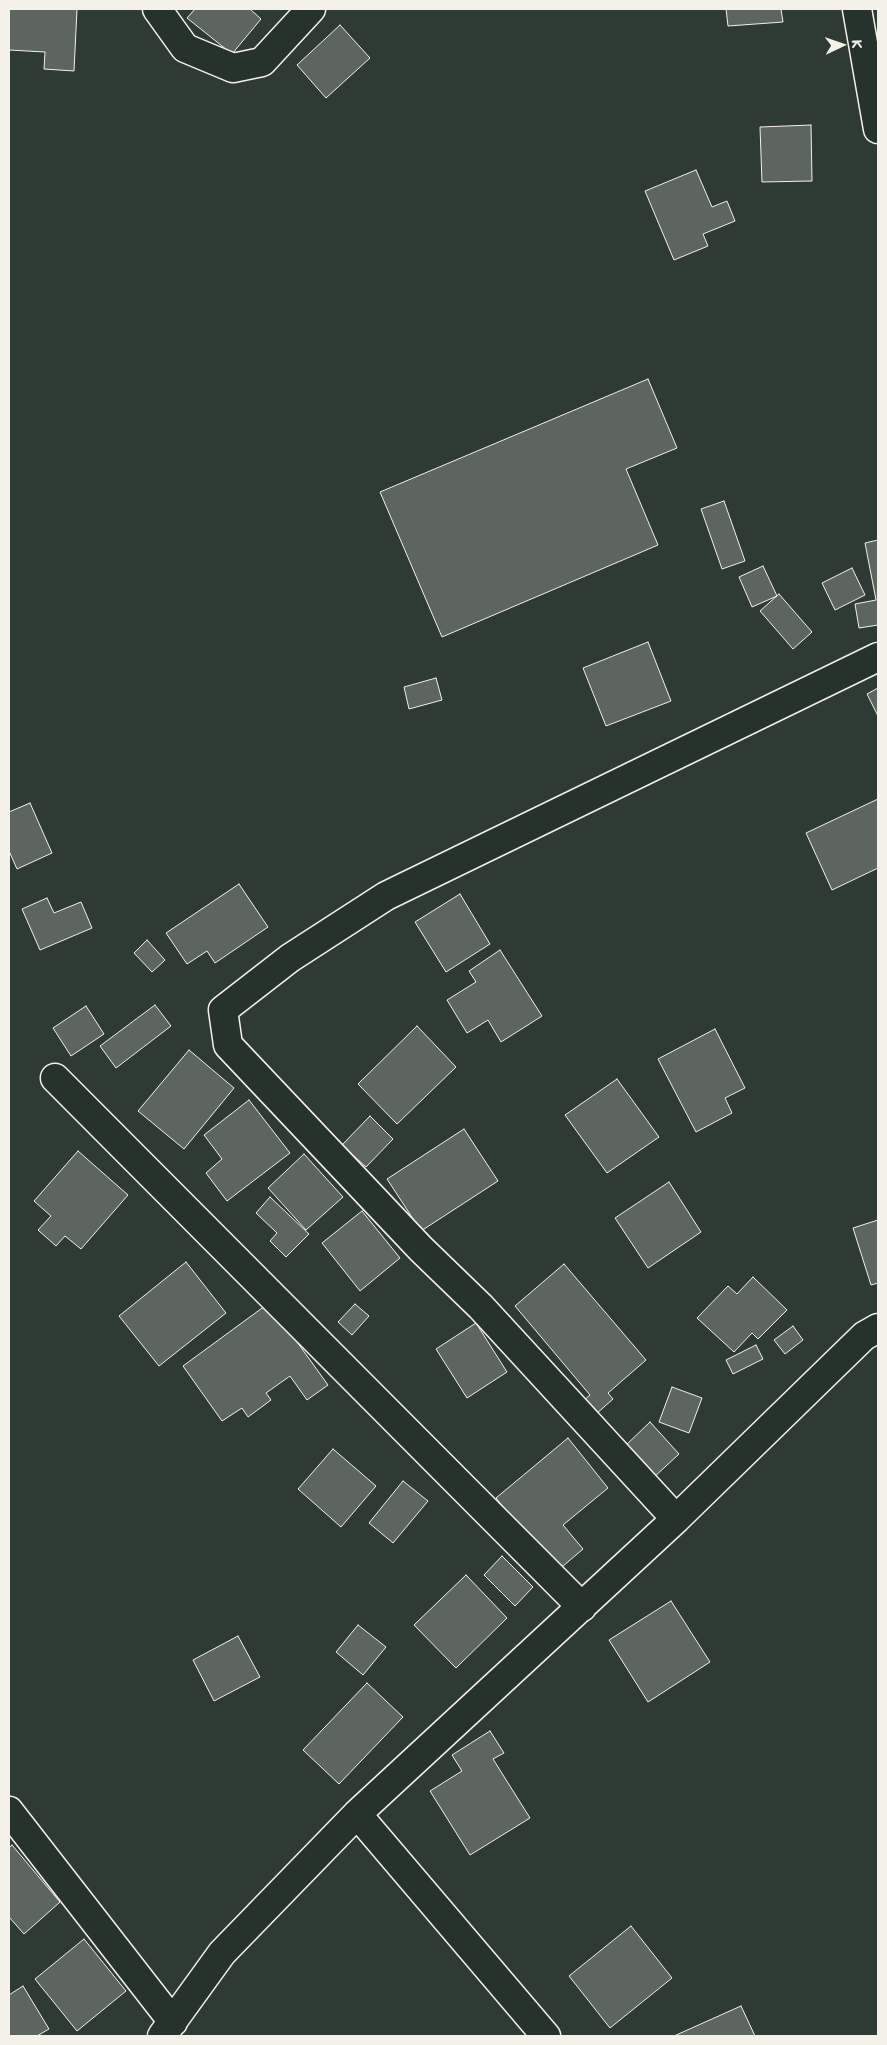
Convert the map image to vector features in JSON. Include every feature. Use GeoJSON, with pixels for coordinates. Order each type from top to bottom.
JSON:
{"type":"FeatureCollection","features":[{"type":"Feature","properties":{"kind":"street"},"geometry":{"type":"LineString","coordinates":[[157,9],[186,48],[233,68],[262,62],[311,9]]}},
{"type":"Feature","properties":{"kind":"street"},"geometry":{"type":"LineString","coordinates":[[857,9],[878,129]]}},
{"type":"Feature","properties":{"kind":"street"},"geometry":{"type":"LineString","coordinates":[[676,1518],[481,1307],[421,1249],[228,1045],[224,1010],[290,958],[386,896],[878,656]]}},
{"type":"Feature","properties":{"kind":"street"},"geometry":{"type":"LineString","coordinates":[[56,1078],[582,1607]]}},
{"type":"Feature","properties":{"kind":"street"},"geometry":{"type":"LineString","coordinates":[[9,1811],[167,2029],[222,1953],[357,1814],[582,1607],[864,1336],[878,1328]]}},
{"type":"Feature","properties":{"kind":"street"},"geometry":{"type":"LineString","coordinates":[[357,1814],[546,2036]]}},
{"type":"Feature","properties":{"kind":"building"},"geometry":{"type":"Polygon","coordinates":[[[9,9],[77,9],[74,71],[44,69],[45,52],[9,50],[9,9]]]}},
{"type":"Feature","properties":{"kind":"building"},"geometry":{"type":"Polygon","coordinates":[[[195,9],[250,9],[261,19],[232,54],[187,18],[195,9]]]}},
{"type":"Feature","properties":{"kind":"building"},"geometry":{"type":"Polygon","coordinates":[[[726,9],[781,9],[783,22],[728,26],[726,9]]]}},
{"type":"Feature","properties":{"kind":"building"},"geometry":{"type":"Polygon","coordinates":[[[340,25],[370,58],[326,98],[297,65],[340,25]]]}},
{"type":"Feature","properties":{"kind":"building"},"geometry":{"type":"Polygon","coordinates":[[[811,125],[812,181],[762,182],[760,127],[811,125]]]}},
{"type":"Feature","properties":{"kind":"building"},"geometry":{"type":"Polygon","coordinates":[[[696,170],[712,207],[727,201],[735,221],[703,234],[708,246],[674,260],[645,191],[696,170]]]}},
{"type":"Feature","properties":{"kind":"building"},"geometry":{"type":"Polygon","coordinates":[[[648,379],[677,448],[626,469],[658,545],[442,637],[380,492],[648,379]]]}},
{"type":"Feature","properties":{"kind":"building"},"geometry":{"type":"Polygon","coordinates":[[[724,501],[745,561],[722,569],[701,509],[724,501]]]}},
{"type":"Feature","properties":{"kind":"building"},"geometry":{"type":"Polygon","coordinates":[[[878,540],[878,625],[859,628],[855,604],[876,600],[865,543],[878,540]]]}},
{"type":"Feature","properties":{"kind":"building"},"geometry":{"type":"Polygon","coordinates":[[[763,566],[777,596],[752,607],[739,577],[763,566]]]}},
{"type":"Feature","properties":{"kind":"building"},"geometry":{"type":"Polygon","coordinates":[[[852,568],[865,595],[835,610],[822,583],[852,568]]]}},
{"type":"Feature","properties":{"kind":"building"},"geometry":{"type":"Polygon","coordinates":[[[779,594],[812,632],[793,649],[760,611],[779,594]]]}},
{"type":"Feature","properties":{"kind":"building"},"geometry":{"type":"Polygon","coordinates":[[[648,642],[671,701],[606,726],[583,668],[648,642]]]}},
{"type":"Feature","properties":{"kind":"building"},"geometry":{"type":"Polygon","coordinates":[[[436,678],[442,700],[409,709],[404,687],[436,678]]]}},
{"type":"Feature","properties":{"kind":"building"},"geometry":{"type":"Polygon","coordinates":[[[878,688],[878,716],[867,694],[878,688]]]}},
{"type":"Feature","properties":{"kind":"building"},"geometry":{"type":"Polygon","coordinates":[[[878,799],[878,868],[832,890],[806,833],[878,799]]]}},
{"type":"Feature","properties":{"kind":"building"},"geometry":{"type":"Polygon","coordinates":[[[30,803],[52,853],[17,869],[9,851],[9,812],[30,803]]]}},
{"type":"Feature","properties":{"kind":"building"},"geometry":{"type":"Polygon","coordinates":[[[239,884],[268,927],[215,963],[207,951],[187,964],[166,933],[239,884]]]}},
{"type":"Feature","properties":{"kind":"building"},"geometry":{"type":"Polygon","coordinates":[[[460,894],[490,944],[446,972],[415,922],[460,894]]]}},
{"type":"Feature","properties":{"kind":"building"},"geometry":{"type":"Polygon","coordinates":[[[47,898],[54,913],[81,902],[92,928],[40,950],[22,909],[47,898]]]}},
{"type":"Feature","properties":{"kind":"building"},"geometry":{"type":"Polygon","coordinates":[[[147,940],[165,960],[152,972],[134,953],[147,940]]]}},
{"type":"Feature","properties":{"kind":"building"},"geometry":{"type":"Polygon","coordinates":[[[500,950],[542,1016],[501,1042],[488,1020],[467,1033],[447,1000],[476,982],[469,971],[500,950]]]}},
{"type":"Feature","properties":{"kind":"building"},"geometry":{"type":"Polygon","coordinates":[[[155,1005],[171,1026],[116,1068],[100,1046],[155,1005]]]}},
{"type":"Feature","properties":{"kind":"building"},"geometry":{"type":"Polygon","coordinates":[[[86,1006],[104,1034],[71,1056],[53,1028],[86,1006]]]}},
{"type":"Feature","properties":{"kind":"building"},"geometry":{"type":"Polygon","coordinates":[[[417,1026],[456,1067],[397,1124],[358,1084],[417,1026]]]}},
{"type":"Feature","properties":{"kind":"building"},"geometry":{"type":"Polygon","coordinates":[[[715,1029],[745,1088],[725,1098],[732,1113],[696,1132],[658,1059],[715,1029]]]}},
{"type":"Feature","properties":{"kind":"building"},"geometry":{"type":"Polygon","coordinates":[[[189,1050],[234,1088],[184,1149],[138,1111],[189,1050]]]}},
{"type":"Feature","properties":{"kind":"building"},"geometry":{"type":"Polygon","coordinates":[[[617,1079],[659,1137],[607,1173],[565,1115],[617,1079]]]}},
{"type":"Feature","properties":{"kind":"building"},"geometry":{"type":"Polygon","coordinates":[[[249,1100],[290,1153],[227,1201],[206,1173],[222,1159],[204,1135],[249,1100]]]}},
{"type":"Feature","properties":{"kind":"building"},"geometry":{"type":"Polygon","coordinates":[[[370,1116],[393,1139],[366,1167],[342,1145],[370,1116]]]}},
{"type":"Feature","properties":{"kind":"building"},"geometry":{"type":"Polygon","coordinates":[[[464,1129],[498,1181],[421,1231],[387,1179],[464,1129]]]}},
{"type":"Feature","properties":{"kind":"building"},"geometry":{"type":"Polygon","coordinates":[[[78,1151],[128,1195],[81,1249],[65,1236],[56,1246],[38,1230],[51,1216],[34,1201],[78,1151]]]}},
{"type":"Feature","properties":{"kind":"building"},"geometry":{"type":"Polygon","coordinates":[[[304,1154],[343,1197],[306,1230],[268,1188],[304,1154]]]}},
{"type":"Feature","properties":{"kind":"building"},"geometry":{"type":"Polygon","coordinates":[[[669,1182],[701,1232],[648,1268],[615,1218],[669,1182]]]}},
{"type":"Feature","properties":{"kind":"building"},"geometry":{"type":"Polygon","coordinates":[[[270,1197],[309,1234],[286,1257],[270,1241],[277,1233],[256,1213],[270,1197]]]}},
{"type":"Feature","properties":{"kind":"building"},"geometry":{"type":"Polygon","coordinates":[[[362,1211],[400,1258],[360,1291],[322,1243],[362,1211]]]}},
{"type":"Feature","properties":{"kind":"building"},"geometry":{"type":"Polygon","coordinates":[[[878,1220],[878,1283],[871,1285],[853,1228],[878,1220]]]}},
{"type":"Feature","properties":{"kind":"building"},"geometry":{"type":"Polygon","coordinates":[[[186,1262],[226,1313],[159,1366],[119,1316],[186,1262]]]}},
{"type":"Feature","properties":{"kind":"building"},"geometry":{"type":"Polygon","coordinates":[[[564,1264],[646,1360],[608,1393],[613,1399],[595,1415],[583,1401],[590,1395],[515,1306],[564,1264]]]}},
{"type":"Feature","properties":{"kind":"building"},"geometry":{"type":"Polygon","coordinates":[[[753,1277],[787,1310],[758,1339],[752,1333],[734,1352],[697,1318],[728,1286],[737,1294],[753,1277]]]}},
{"type":"Feature","properties":{"kind":"building"},"geometry":{"type":"Polygon","coordinates":[[[269,1303],[328,1385],[307,1400],[290,1376],[266,1393],[271,1400],[248,1417],[242,1408],[222,1421],[183,1366],[269,1303]]]}},
{"type":"Feature","properties":{"kind":"building"},"geometry":{"type":"Polygon","coordinates":[[[355,1304],[369,1316],[352,1335],[338,1322],[355,1304]]]}},
{"type":"Feature","properties":{"kind":"building"},"geometry":{"type":"Polygon","coordinates":[[[476,1323],[507,1372],[467,1398],[436,1349],[476,1323]]]}},
{"type":"Feature","properties":{"kind":"building"},"geometry":{"type":"Polygon","coordinates":[[[793,1326],[803,1340],[785,1354],[774,1340],[793,1326]]]}},
{"type":"Feature","properties":{"kind":"building"},"geometry":{"type":"Polygon","coordinates":[[[756,1345],[763,1359],[733,1374],[726,1360],[756,1345]]]}},
{"type":"Feature","properties":{"kind":"building"},"geometry":{"type":"Polygon","coordinates":[[[672,1387],[702,1398],[689,1433],[659,1422],[672,1387]]]}},
{"type":"Feature","properties":{"kind":"building"},"geometry":{"type":"Polygon","coordinates":[[[650,1422],[679,1454],[652,1479],[623,1448],[650,1422]]]}},
{"type":"Feature","properties":{"kind":"building"},"geometry":{"type":"Polygon","coordinates":[[[568,1438],[608,1488],[563,1525],[583,1549],[556,1572],[496,1498],[568,1438]]]}},
{"type":"Feature","properties":{"kind":"building"},"geometry":{"type":"Polygon","coordinates":[[[333,1449],[376,1486],[341,1527],[298,1489],[333,1449]]]}},
{"type":"Feature","properties":{"kind":"building"},"geometry":{"type":"Polygon","coordinates":[[[403,1481],[428,1501],[393,1543],[369,1523],[403,1481]]]}},
{"type":"Feature","properties":{"kind":"building"},"geometry":{"type":"Polygon","coordinates":[[[502,1556],[533,1587],[515,1606],[484,1575],[502,1556]]]}},
{"type":"Feature","properties":{"kind":"building"},"geometry":{"type":"Polygon","coordinates":[[[466,1575],[507,1618],[456,1668],[414,1625],[466,1575]]]}},
{"type":"Feature","properties":{"kind":"building"},"geometry":{"type":"Polygon","coordinates":[[[671,1601],[710,1662],[648,1702],[609,1640],[671,1601]]]}},
{"type":"Feature","properties":{"kind":"building"},"geometry":{"type":"Polygon","coordinates":[[[358,1625],[386,1647],[363,1675],[336,1652],[358,1625]]]}},
{"type":"Feature","properties":{"kind":"building"},"geometry":{"type":"Polygon","coordinates":[[[238,1636],[260,1677],[214,1701],[193,1660],[238,1636]]]}},
{"type":"Feature","properties":{"kind":"building"},"geometry":{"type":"Polygon","coordinates":[[[367,1683],[403,1717],[339,1784],[303,1750],[367,1683]]]}},
{"type":"Feature","properties":{"kind":"building"},"geometry":{"type":"Polygon","coordinates":[[[490,1731],[504,1753],[493,1759],[530,1818],[470,1855],[430,1791],[462,1771],[452,1755],[490,1731]]]}},
{"type":"Feature","properties":{"kind":"building"},"geometry":{"type":"Polygon","coordinates":[[[12,1845],[60,1902],[24,1934],[9,1917],[9,1848],[12,1845]]]}},
{"type":"Feature","properties":{"kind":"building"},"geometry":{"type":"Polygon","coordinates":[[[631,1926],[672,1978],[610,2028],[569,1976],[631,1926]]]}},
{"type":"Feature","properties":{"kind":"building"},"geometry":{"type":"Polygon","coordinates":[[[84,1939],[126,1991],[77,2031],[35,1979],[84,1939]]]}},
{"type":"Feature","properties":{"kind":"building"},"geometry":{"type":"Polygon","coordinates":[[[23,1986],[49,2029],[37,2036],[9,2036],[9,1995],[23,1986]]]}},
{"type":"Feature","properties":{"kind":"building"},"geometry":{"type":"Polygon","coordinates":[[[741,2006],[755,2036],[674,2036],[741,2006]]]}}]}
